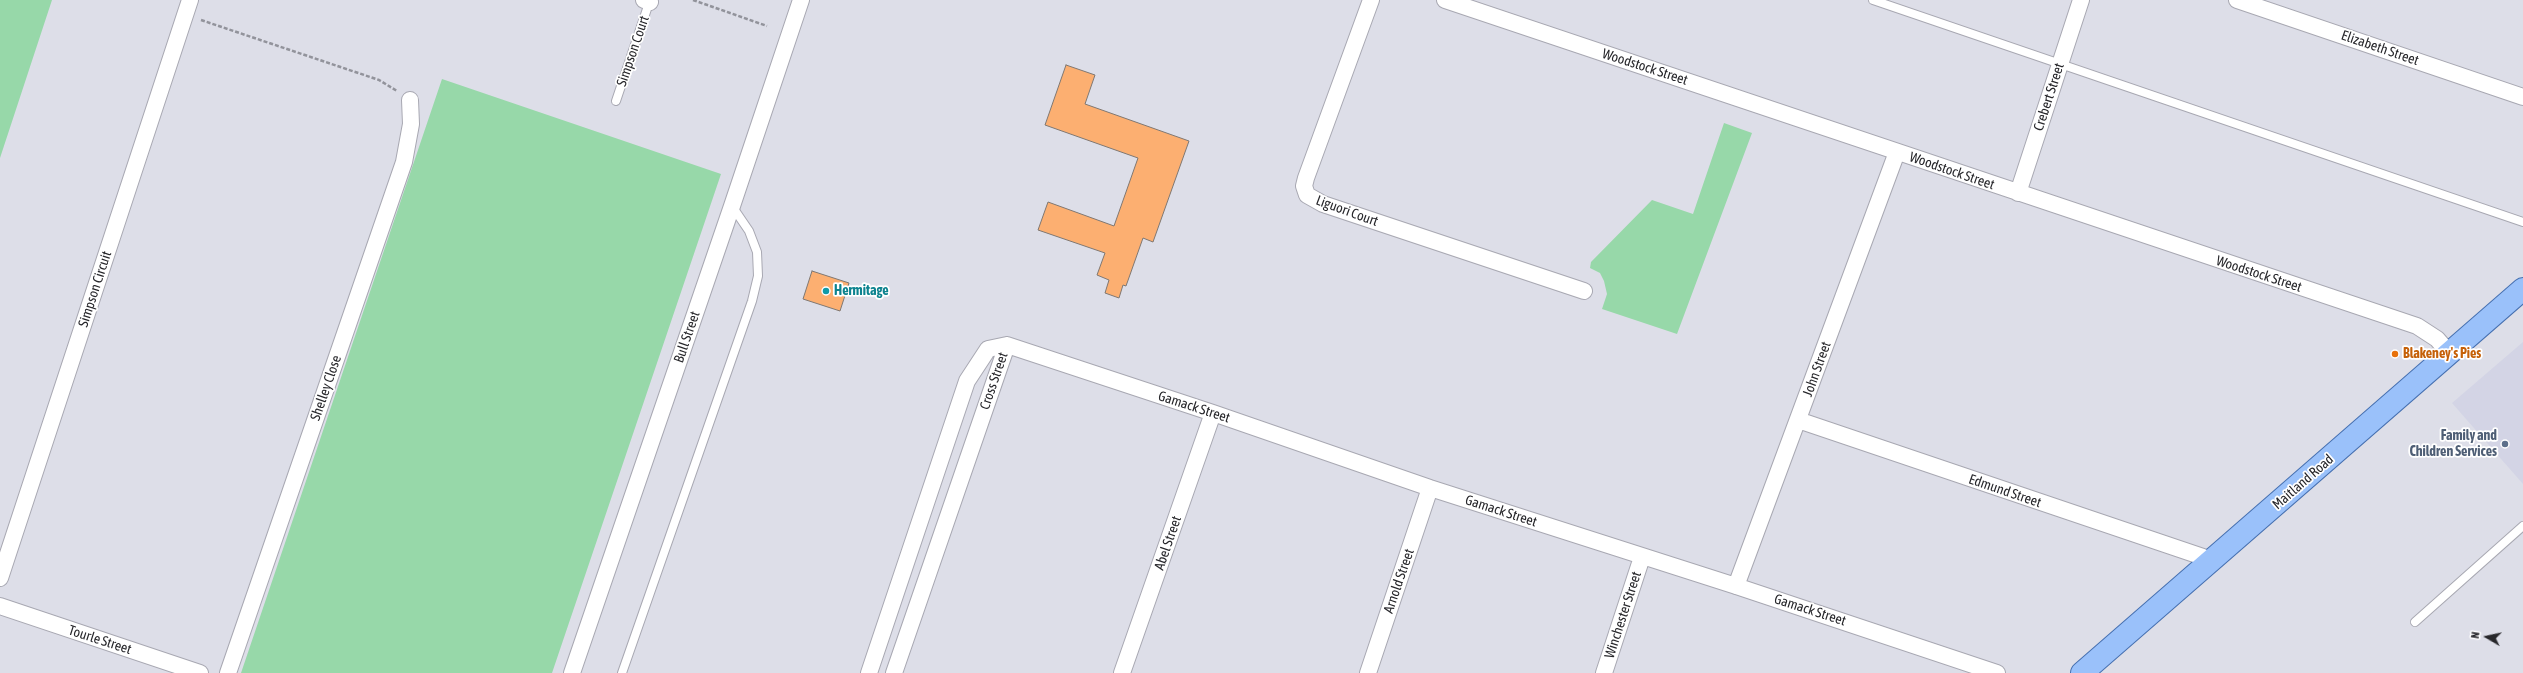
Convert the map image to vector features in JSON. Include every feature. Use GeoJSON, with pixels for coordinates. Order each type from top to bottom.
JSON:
{"type":"FeatureCollection","features":[{"type":"Feature","properties":{"kind":"main road","name":"Maitland Road"},"geometry":{"type":"LineString","coordinates":[[2082,673],[2523,289]]}},
{"type":"Feature","properties":{"kind":"street","name":"Bull Street"},"geometry":{"type":"LineString","coordinates":[[572,673],[732,206],[800,0]]}},
{"type":"Feature","properties":{"kind":"street","name":"Liguori Court"},"geometry":{"type":"LineString","coordinates":[[1371,0],[1306,178],[1304,186],[1307,195],[1323,204],[1584,291]]}},
{"type":"Feature","properties":{"kind":"street","name":"Crebert Street"},"geometry":{"type":"LineString","coordinates":[[2018,193],[2081,0]]}},
{"type":"Feature","properties":{"kind":"street","name":"Elizabeth Street"},"geometry":{"type":"LineString","coordinates":[[2237,0],[2523,97]]}},
{"type":"Feature","properties":{"kind":"street","name":"Woodstock Street"},"geometry":{"type":"LineString","coordinates":[[1455,2],[2018,193],[2417,326],[2437,339],[2450,354]]}},
{"type":"Feature","properties":{"kind":"street","name":"Simpson Circuit"},"geometry":{"type":"LineString","coordinates":[[0,578],[188,8]]}},
{"type":"Feature","properties":{"kind":"street","name":"Shelley Close"},"geometry":{"type":"LineString","coordinates":[[228,673],[404,162],[411,124],[410,100]]}},
{"type":"Feature","properties":{"kind":"street","name":"John Street"},"geometry":{"type":"LineString","coordinates":[[1736,586],[1897,152]]}},
{"type":"Feature","properties":{"kind":"street","name":"Gamack Street"},"geometry":{"type":"LineString","coordinates":[[1007,345],[1213,413],[1430,488],[1736,586],[1997,673]]}},
{"type":"Feature","properties":{"kind":"street","name":"Cross Street"},"geometry":{"type":"LineString","coordinates":[[869,673],[967,381],[988,349],[1007,345]]}},
{"type":"Feature","properties":{"kind":"street","name":"Cross Street"},"geometry":{"type":"LineString","coordinates":[[894,673],[1007,345]]}},
{"type":"Feature","properties":{"kind":"street","name":"Abel Street"},"geometry":{"type":"LineString","coordinates":[[1122,673],[1213,413]]}},
{"type":"Feature","properties":{"kind":"street","name":"Edmund Street"},"geometry":{"type":"LineString","coordinates":[[1798,420],[2212,560]]}},
{"type":"Feature","properties":{"kind":"street","name":"Arnold Street"},"geometry":{"type":"LineString","coordinates":[[1368,673],[1430,488]]}},
{"type":"Feature","properties":{"kind":"street","name":"Winchester Street"},"geometry":{"type":"LineString","coordinates":[[1604,673],[1642,557]]}},
{"type":"Feature","properties":{"kind":"street","name":"Tourle Street"},"geometry":{"type":"LineString","coordinates":[[0,606],[200,673]]}},
{"type":"Feature","properties":{"kind":"lane"},"geometry":{"type":"LineString","coordinates":[[1873,0],[2523,222]]}},
{"type":"Feature","properties":{"kind":"lane","name":"Simpson Court"},"geometry":{"type":"LineString","coordinates":[[616,101],[648,1]]}},
{"type":"Feature","properties":{"kind":"lane"},"geometry":{"type":"LineString","coordinates":[[622,673],[755,289],[758,276],[757,252],[749,232],[732,206]]}},
{"type":"Feature","properties":{"kind":"lane"},"geometry":{"type":"LineString","coordinates":[[2415,622],[2523,526]]}},
{"type":"Feature","properties":{"kind":"path"},"geometry":{"type":"LineString","coordinates":[[693,0],[758,21],[767,26]]}},
{"type":"Feature","properties":{"kind":"path"},"geometry":{"type":"LineString","coordinates":[[188,8],[379,80],[410,100]]}},
{"type":"Feature","properties":{"kind":"shaded area","name":"Family and Children Services"},"geometry":{"type":"Polygon","coordinates":[[[2523,342],[2523,484],[2452,403],[2523,342]]]}},
{"type":"Feature","properties":{"kind":"green space"},"geometry":{"type":"Polygon","coordinates":[[[0,0],[52,0],[0,158],[0,0]]]}},
{"type":"Feature","properties":{"kind":"green space"},"geometry":{"type":"Polygon","coordinates":[[[442,79],[721,174],[552,673],[241,673],[442,79]]]}},
{"type":"Feature","properties":{"kind":"green space"},"geometry":{"type":"Polygon","coordinates":[[[1724,123],[1752,133],[1677,334],[1602,309],[1607,294],[1604,281],[1600,273],[1590,268],[1591,262],[1652,200],[1693,214],[1724,123]]]}},
{"type":"Feature","properties":{"kind":"building"},"geometry":{"type":"Polygon","coordinates":[[[1066,65],[1095,75],[1085,104],[1189,141],[1153,242],[1143,238],[1126,286],[1123,285],[1119,298],[1105,293],[1109,280],[1097,275],[1105,253],[1038,230],[1048,202],[1114,226],[1138,158],[1045,125],[1066,65]]]}},
{"type":"Feature","properties":{"kind":"building","name":"Hermitage"},"geometry":{"type":"Polygon","coordinates":[[[812,271],[849,283],[840,311],[803,299],[812,271]]]}},
{"type":"Feature","properties":{"kind":"place","name":"Hermitage"},"geometry":{"type":"Point","coordinates":[826,291]}},
{"type":"Feature","properties":{"kind":"place","name":"Blakeney's Pies"},"geometry":{"type":"Point","coordinates":[2395,354]}},
{"type":"Feature","properties":{"kind":"place","name":"Family and Children Services"},"geometry":{"type":"Point","coordinates":[2505,444]}}]}
